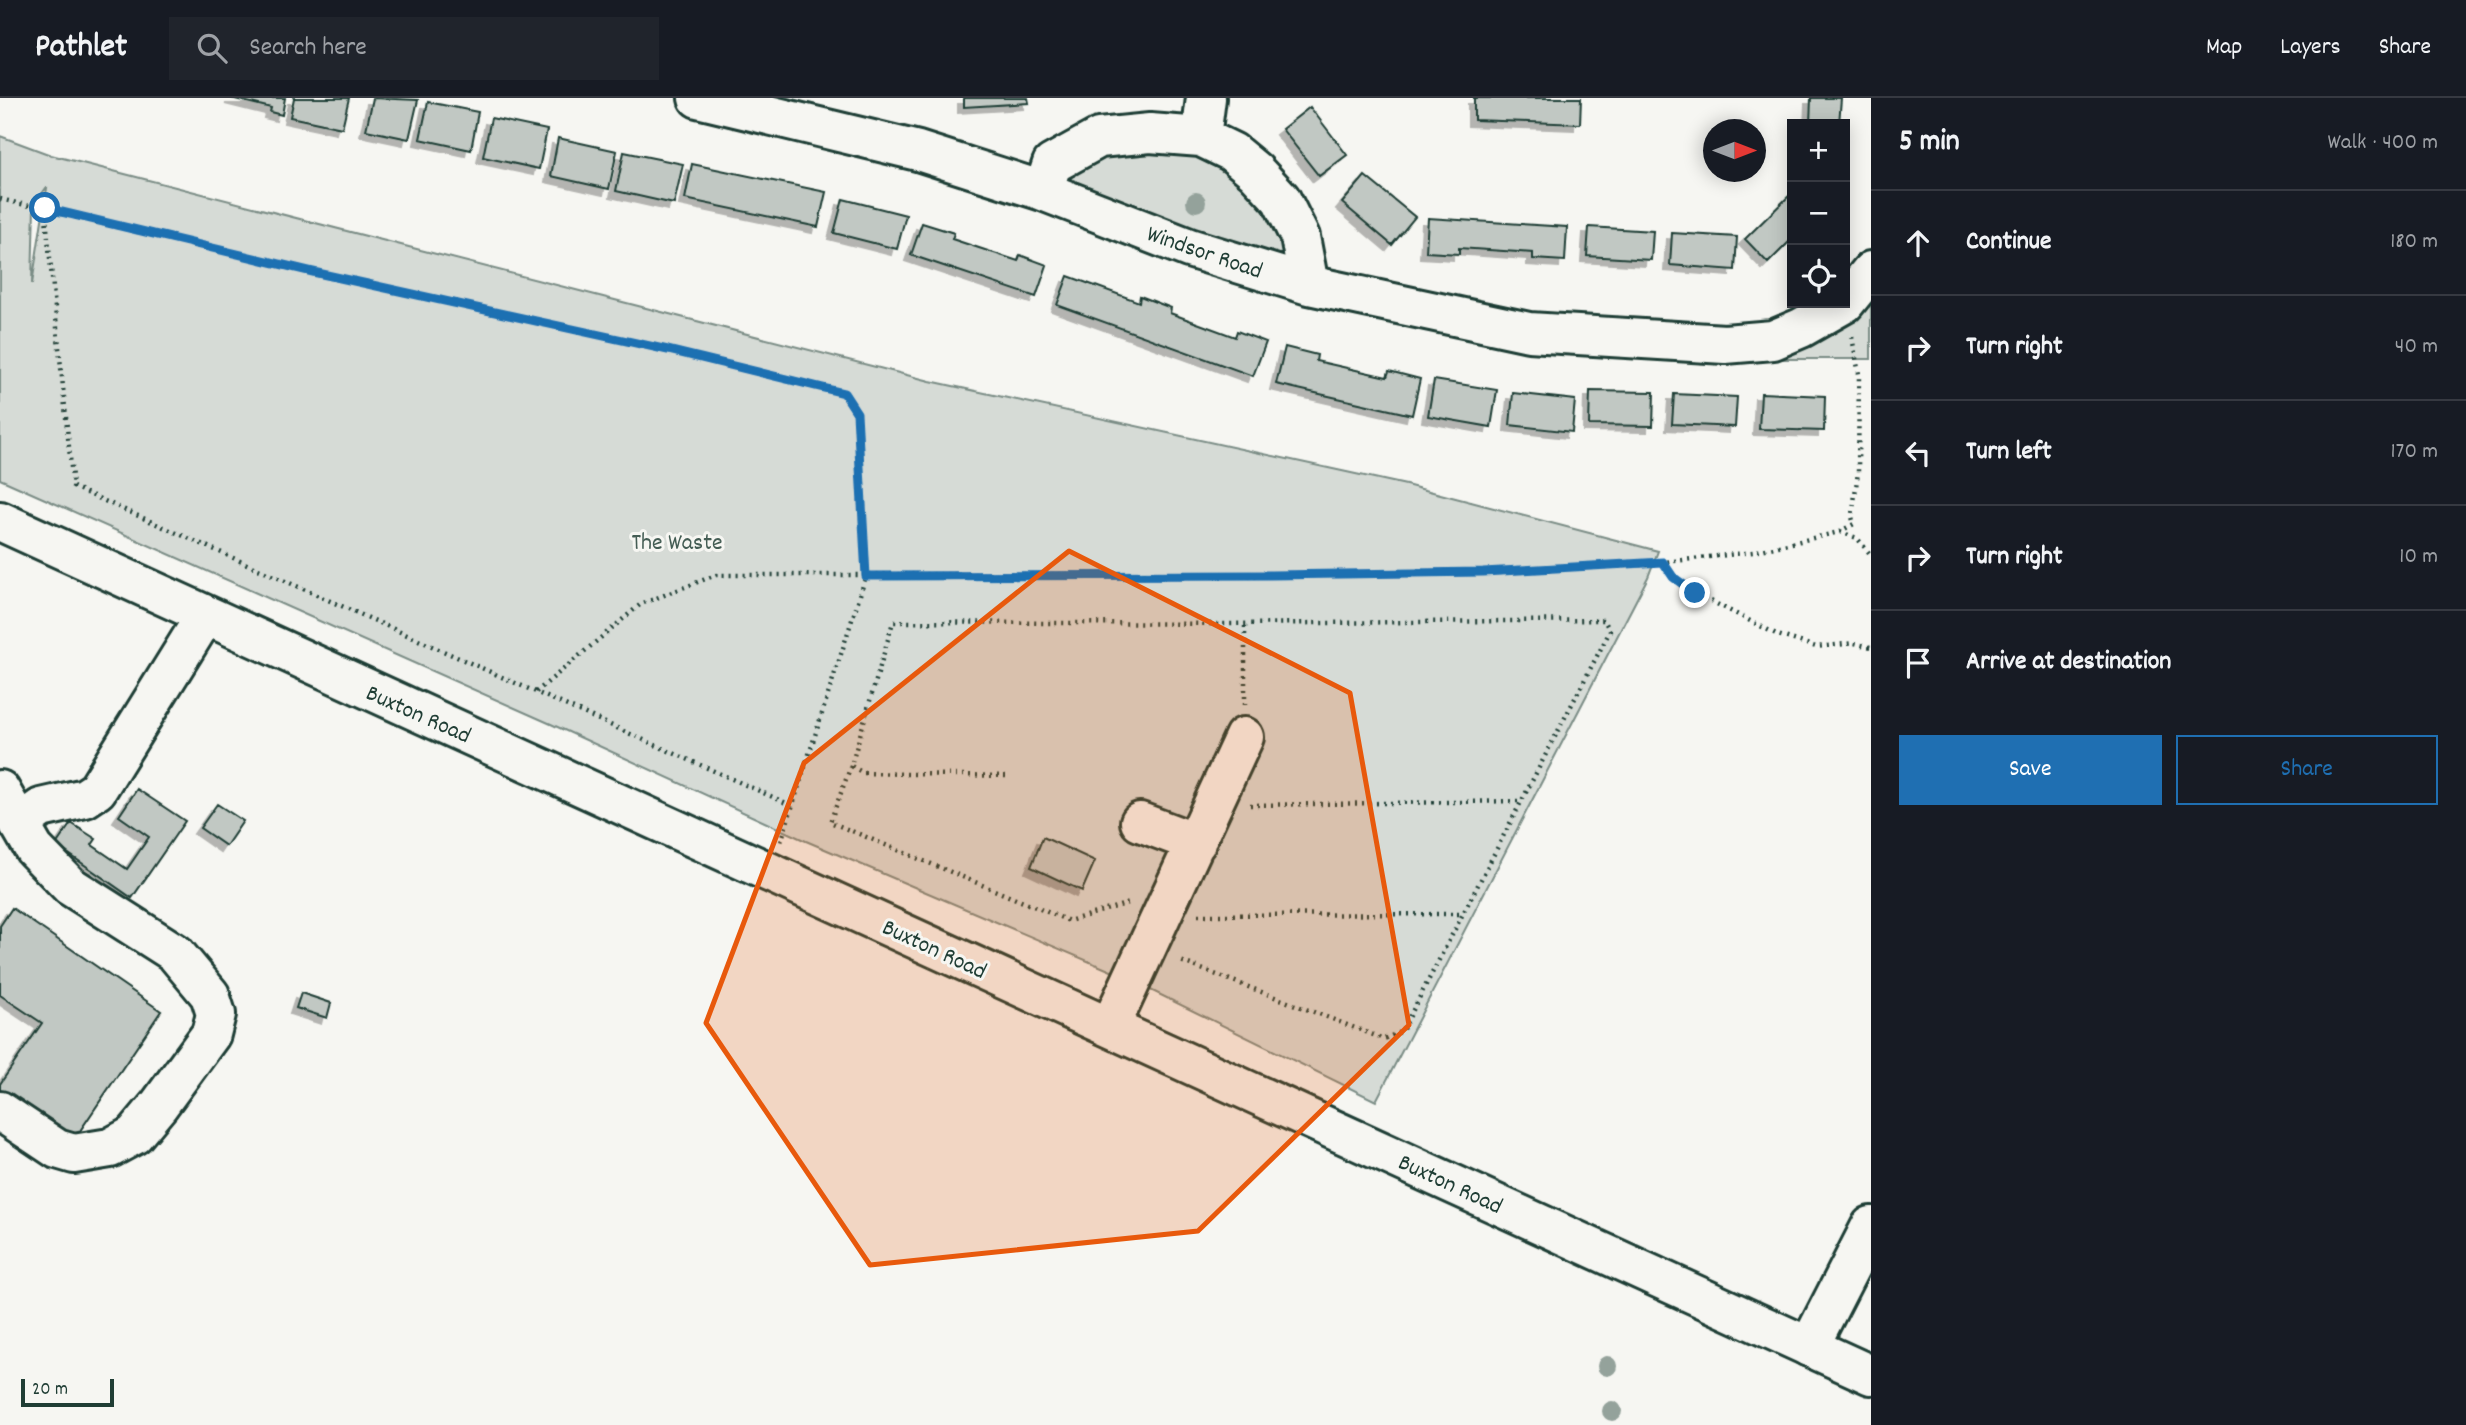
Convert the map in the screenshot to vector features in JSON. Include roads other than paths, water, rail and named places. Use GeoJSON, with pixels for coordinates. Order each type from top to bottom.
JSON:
{"type":"FeatureCollection","features":[{"type":"Feature","properties":{"kind":"main road","name":"Windsor Road"},"geometry":{"type":"LineString","coordinates":[[698,98],[918,151],[1043,191],[1189,248],[1308,285],[1529,332],[1725,344],[1773,340],[1836,308]]}},
{"type":"Feature","properties":{"kind":"main road"},"geometry":{"type":"LineString","coordinates":[[1201,137],[1206,98]]}},
{"type":"Feature","properties":{"kind":"main road"},"geometry":{"type":"LineString","coordinates":[[1043,191],[1052,164],[1099,138],[1150,133],[1201,137],[1232,152],[1255,171],[1281,199],[1300,237],[1308,285]]}},
{"type":"Feature","properties":{"kind":"main road"},"geometry":{"type":"LineString","coordinates":[[1850,297],[1871,271]]}},
{"type":"Feature","properties":{"kind":"main road","name":"Buxton Road"},"geometry":{"type":"LineString","coordinates":[[0,521],[1871,1374]]}},
{"type":"Feature","properties":{"kind":"main road"},"geometry":{"type":"LineString","coordinates":[[19,824],[41,808],[85,798],[97,790],[205,616]]}},
{"type":"Feature","properties":{"kind":"main road"},"geometry":{"type":"LineString","coordinates":[[1110,1027],[1244,737]]}},
{"type":"Feature","properties":{"kind":"main road"},"geometry":{"type":"LineString","coordinates":[[0,791],[34,849],[70,886],[175,953],[210,995],[216,1014],[211,1034],[159,1105],[134,1135],[110,1148],[74,1154],[57,1149],[0,1111]]}},
{"type":"Feature","properties":{"kind":"main road"},"geometry":{"type":"LineString","coordinates":[[1140,822],[1196,844]]}},
{"type":"Feature","properties":{"kind":"main road"},"geometry":{"type":"LineString","coordinates":[[1809,1347],[1871,1226]]}},
{"type":"Feature","properties":{"kind":"park label","name":"The Waste"},"geometry":{"type":"Point","coordinates":[677,541]}}]}
